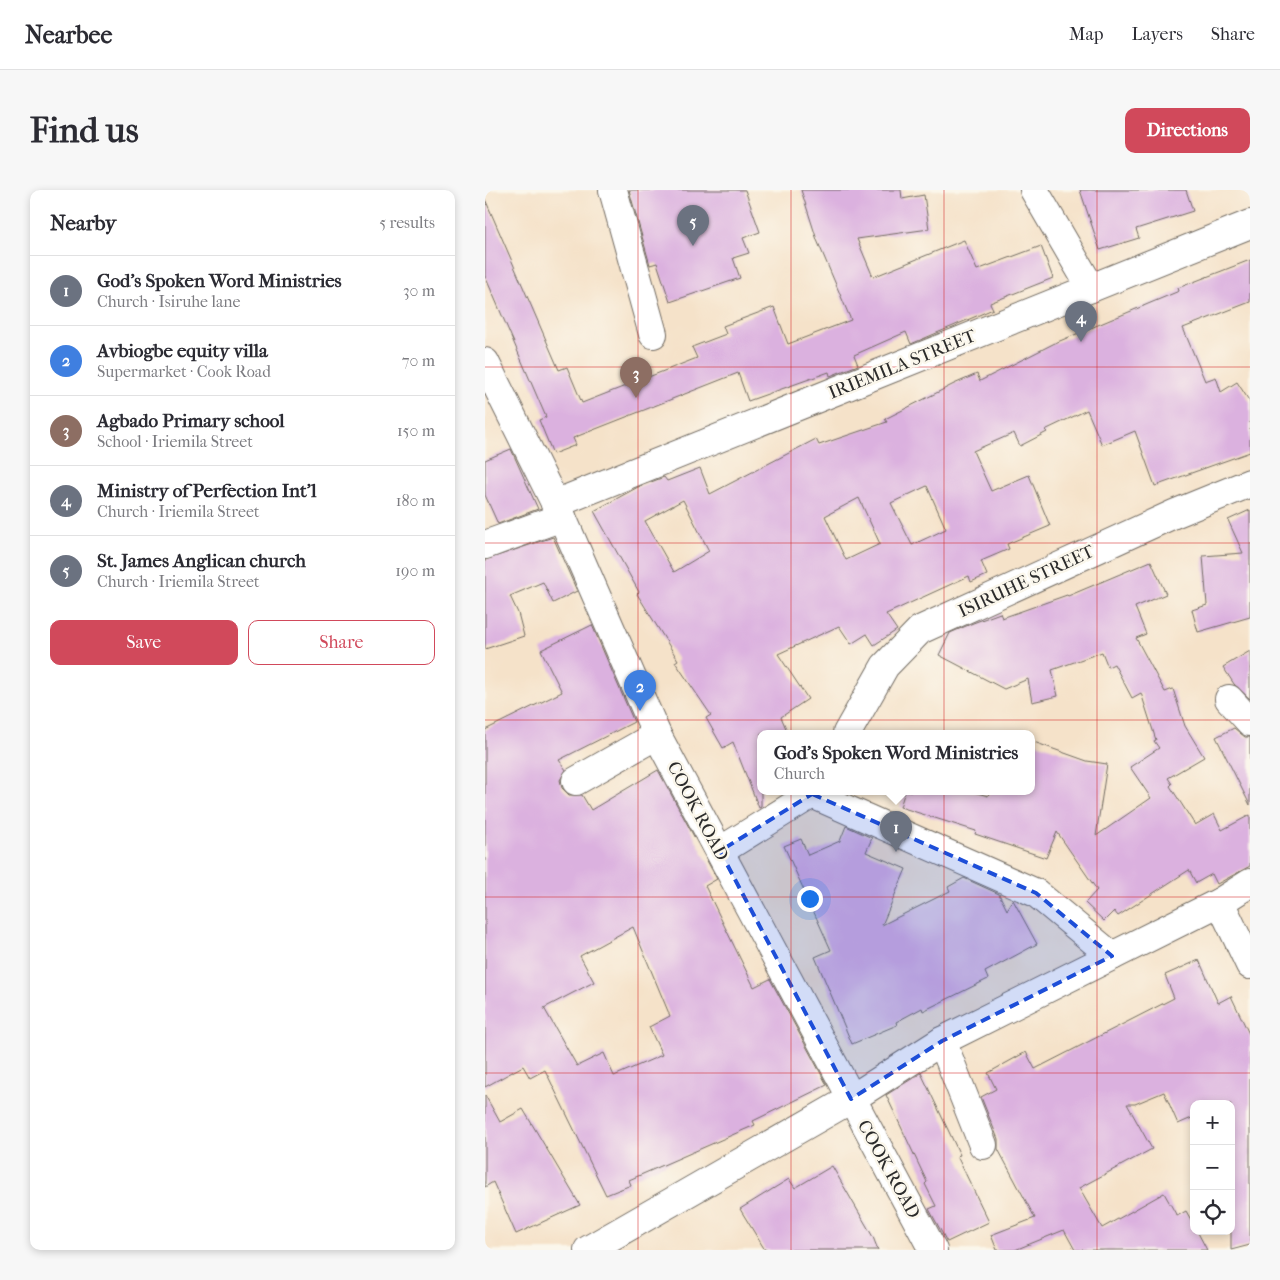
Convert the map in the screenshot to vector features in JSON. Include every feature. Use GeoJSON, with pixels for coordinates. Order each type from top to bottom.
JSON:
{"type":"FeatureCollection","features":[{"type":"Feature","properties":{"kind":"street"},"geometry":{"type":"LineString","coordinates":[[613,190],[653,334]]}},
{"type":"Feature","properties":{"kind":"street"},"geometry":{"type":"LineString","coordinates":[[1034,190],[1091,288]]}},
{"type":"Feature","properties":{"kind":"street","name":"IRIEMILA STREET"},"geometry":{"type":"LineString","coordinates":[[485,545],[558,510],[1091,288],[1250,224]]}},
{"type":"Feature","properties":{"kind":"street","name":"COOK ROAD"},"geometry":{"type":"LineString","coordinates":[[485,362],[558,510],[657,736],[933,1250]]}},
{"type":"Feature","properties":{"kind":"street","name":"ISIRUHE STREET"},"geometry":{"type":"LineString","coordinates":[[849,730],[885,666],[919,630],[1174,514],[1250,483]]}},
{"type":"Feature","properties":{"kind":"street"},"geometry":{"type":"LineString","coordinates":[[1229,699],[1250,722]]}},
{"type":"Feature","properties":{"kind":"street"},"geometry":{"type":"LineString","coordinates":[[576,781],[657,736]]}},
{"type":"Feature","properties":{"kind":"street"},"geometry":{"type":"LineString","coordinates":[[720,851],[810,795]]}},
{"type":"Feature","properties":{"kind":"street"},"geometry":{"type":"LineString","coordinates":[[817,795],[1036,893],[1112,956]]}},
{"type":"Feature","properties":{"kind":"street"},"geometry":{"type":"LineString","coordinates":[[587,1250],[851,1099],[942,1041],[1221,902],[1250,883]]}},
{"type":"Feature","properties":{"kind":"street"},"geometry":{"type":"LineString","coordinates":[[1221,902],[1250,966]]}},
{"type":"Feature","properties":{"kind":"street"},"geometry":{"type":"LineString","coordinates":[[942,1041],[983,1145]]}},
{"type":"Feature","properties":{"kind":"highlighted area"},"geometry":{"type":"Polygon","coordinates":[[[812,794],[1036,893],[1112,956],[942,1041],[851,1099],[720,851],[812,794]]]}},
{"type":"Feature","properties":{"kind":"building"},"geometry":{"type":"Polygon","coordinates":[[[629,190],[745,190],[760,232],[743,238],[749,253],[733,258],[740,278],[670,302],[657,263],[650,265],[629,190]]]}},
{"type":"Feature","properties":{"kind":"building"},"geometry":{"type":"Polygon","coordinates":[[[801,190],[901,190],[902,199],[924,195],[929,229],[857,239],[873,277],[964,240],[977,270],[1041,246],[1053,278],[990,303],[993,309],[911,344],[906,332],[854,355],[858,365],[830,376],[829,372],[748,401],[738,373],[573,438],[576,445],[553,454],[539,420],[546,417],[485,276],[485,199],[559,370],[567,367],[582,403],[697,358],[692,347],[726,334],[723,326],[774,307],[788,344],[851,320],[817,240],[801,190]]]}},
{"type":"Feature","properties":{"kind":"building"},"geometry":{"type":"Polygon","coordinates":[[[1080,190],[1186,190],[1193,211],[1136,229],[1139,238],[1100,250],[1080,190]]]}},
{"type":"Feature","properties":{"kind":"building"},"geometry":{"type":"Polygon","coordinates":[[[1250,260],[1250,302],[1183,328],[1205,381],[1216,377],[1221,392],[1237,382],[1250,402],[1250,452],[1155,486],[1135,431],[1102,445],[1087,410],[1045,430],[1047,432],[1020,446],[1014,433],[973,451],[991,491],[1029,475],[1050,526],[1007,544],[1009,549],[981,561],[987,575],[971,582],[969,576],[886,614],[897,630],[874,645],[867,634],[851,644],[839,626],[778,654],[808,699],[781,717],[787,730],[757,730],[757,795],[761,795],[761,807],[759,808],[733,742],[723,748],[706,718],[711,715],[675,662],[678,660],[637,594],[639,592],[594,511],[638,487],[664,477],[667,481],[700,468],[710,494],[816,439],[819,445],[887,422],[885,419],[954,384],[977,374],[980,381],[1055,343],[1179,291],[1178,288],[1250,260]],[[927,486],[891,503],[912,545],[946,529],[927,486]],[[859,498],[825,516],[846,560],[880,544],[859,498]],[[683,500],[645,521],[674,572],[709,551],[683,500]]]}},
{"type":"Feature","properties":{"kind":"building"},"geometry":{"type":"Polygon","coordinates":[[[511,449],[538,509],[498,524],[485,495],[485,460],[511,449]]]}},
{"type":"Feature","properties":{"kind":"building"},"geometry":{"type":"Polygon","coordinates":[[[1250,510],[1250,617],[1198,632],[1192,610],[1207,605],[1203,556],[1243,553],[1228,520],[1250,510]]]}},
{"type":"Feature","properties":{"kind":"building"},"geometry":{"type":"Polygon","coordinates":[[[553,537],[577,591],[553,603],[543,582],[510,596],[518,613],[524,636],[485,649],[485,560],[553,537]]]}},
{"type":"Feature","properties":{"kind":"building"},"geometry":{"type":"Polygon","coordinates":[[[1151,561],[1166,594],[1135,607],[1146,634],[1136,638],[1165,692],[1173,689],[1185,726],[1204,757],[1168,778],[1172,784],[1170,786],[1195,825],[1214,814],[1222,830],[1250,815],[1250,866],[1217,884],[1212,874],[1196,883],[1189,870],[1118,916],[1114,911],[1104,921],[1085,903],[1097,890],[1057,832],[1046,858],[975,834],[976,831],[900,807],[904,795],[1035,795],[1035,742],[1087,761],[1107,764],[1096,836],[1151,798],[1130,767],[1159,748],[1154,741],[1156,740],[1141,693],[1132,698],[1114,664],[1108,667],[1102,652],[1052,670],[1058,696],[1032,702],[1028,679],[1004,689],[939,655],[950,633],[1000,613],[1002,618],[1068,596],[1151,561]]]}},
{"type":"Feature","properties":{"kind":"building"},"geometry":{"type":"Polygon","coordinates":[[[592,625],[634,722],[559,760],[566,770],[560,780],[562,788],[569,795],[582,795],[591,810],[658,770],[717,879],[705,886],[754,987],[770,979],[827,1085],[753,1121],[755,1125],[629,1180],[631,1185],[606,1195],[545,1070],[530,1078],[523,1066],[485,1087],[485,730],[562,692],[541,650],[592,625]],[[633,927],[580,956],[594,982],[544,1008],[577,1066],[604,1053],[614,1076],[662,1055],[649,1027],[670,1016],[633,927]]]}},
{"type":"Feature","properties":{"kind":"building"},"geometry":{"type":"Polygon","coordinates":[[[1250,651],[1250,699],[1234,684],[1223,667],[1250,651]]]}},
{"type":"Feature","properties":{"kind":"building"},"geometry":{"type":"Polygon","coordinates":[[[1234,728],[1245,737],[1250,737],[1250,805],[1216,737],[1234,728]]]}},
{"type":"Feature","properties":{"kind":"building"},"geometry":{"type":"Polygon","coordinates":[[[846,826],[872,838],[866,852],[906,869],[882,925],[950,891],[948,887],[964,878],[999,894],[1007,910],[1013,900],[1037,944],[985,972],[988,979],[923,1011],[922,1008],[896,1022],[897,1025],[852,1044],[815,957],[831,950],[784,846],[801,839],[808,855],[840,841],[846,826]]]}},
{"type":"Feature","properties":{"kind":"building"},"geometry":{"type":"Polygon","coordinates":[[[1199,960],[1218,1003],[1231,996],[1250,1036],[1250,1245],[1231,1250],[1231,1235],[1235,1235],[1235,1100],[1190,1100],[1190,1119],[1178,1124],[1164,1092],[1135,1104],[1127,1104],[1152,1149],[1079,1188],[1102,1228],[1164,1193],[1177,1216],[1186,1211],[1190,1218],[1190,1235],[1199,1235],[1207,1250],[1075,1250],[1064,1230],[1015,1250],[997,1250],[991,1235],[1035,1218],[998,1149],[998,1139],[981,1097],[996,1089],[988,1073],[1026,1052],[1035,1069],[1174,998],[1165,975],[1199,960]]]}},
{"type":"Feature","properties":{"kind":"building"},"geometry":{"type":"Polygon","coordinates":[[[921,1073],[960,1155],[957,1156],[989,1222],[947,1242],[929,1209],[936,1206],[925,1184],[927,1182],[886,1095],[921,1073]]]}},
{"type":"Feature","properties":{"kind":"building"},"geometry":{"type":"Polygon","coordinates":[[[485,1095],[500,1122],[523,1109],[580,1205],[516,1234],[493,1182],[485,1187],[485,1095]]]}},
{"type":"Feature","properties":{"kind":"building"},"geometry":{"type":"Polygon","coordinates":[[[832,1166],[873,1237],[878,1250],[765,1250],[740,1209],[789,1179],[795,1188],[832,1166]]]}},
{"type":"Feature","properties":{"kind":"place","name":"St. James Anglican church"},"geometry":{"type":"Point","coordinates":[693,246]}},
{"type":"Feature","properties":{"kind":"place","name":"Ministry of Perfection Int'l"},"geometry":{"type":"Point","coordinates":[1081,342]}},
{"type":"Feature","properties":{"kind":"place","name":"Agbado Primary school"},"geometry":{"type":"Point","coordinates":[636,398]}},
{"type":"Feature","properties":{"kind":"place","name":"Avbiogbe equity villa"},"geometry":{"type":"Point","coordinates":[640,711]}},
{"type":"Feature","properties":{"kind":"place","name":"God's Spoken Word Ministries"},"geometry":{"type":"Point","coordinates":[896,852]}}]}
